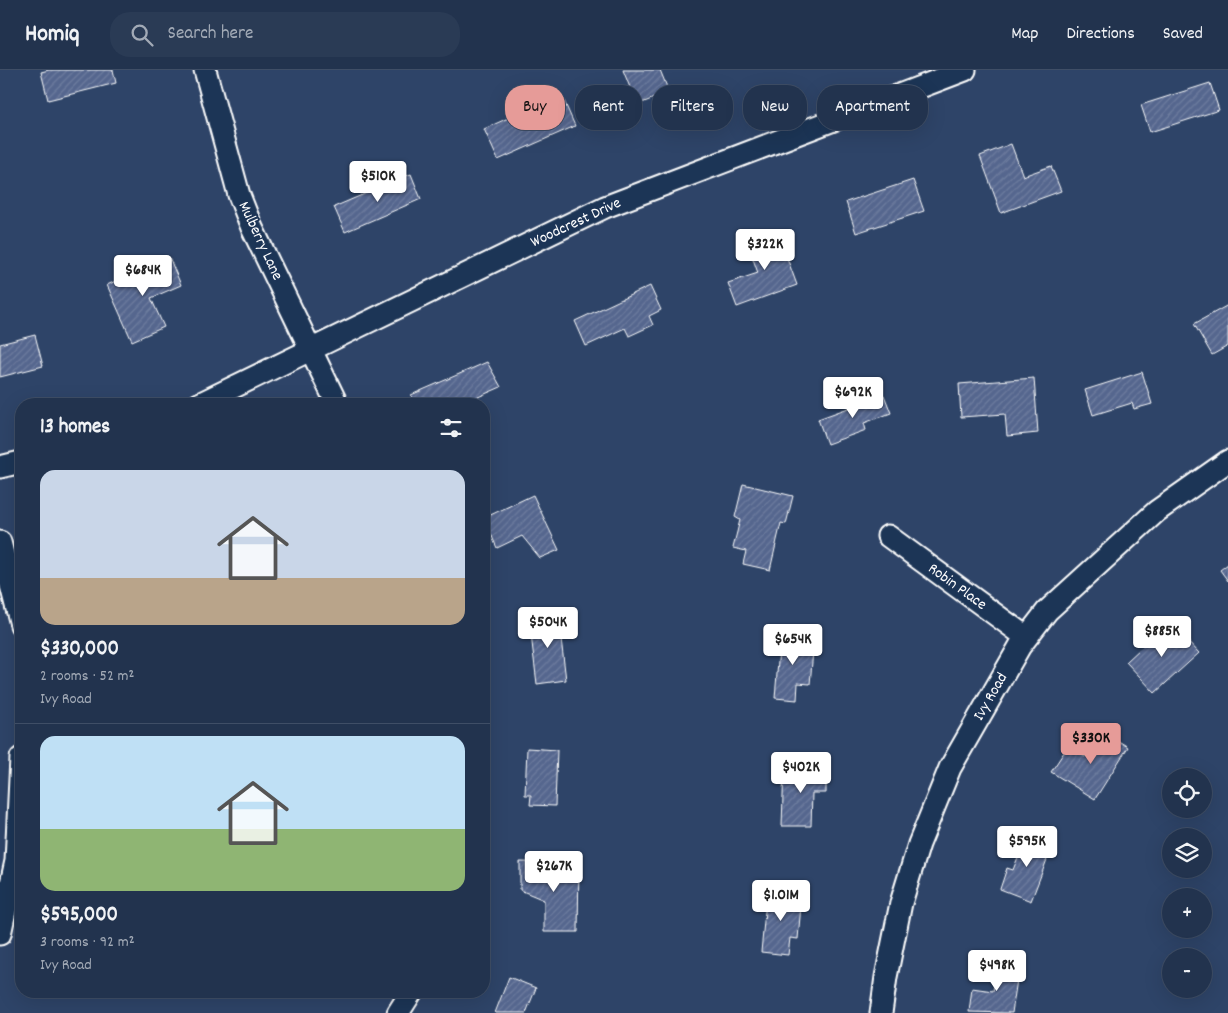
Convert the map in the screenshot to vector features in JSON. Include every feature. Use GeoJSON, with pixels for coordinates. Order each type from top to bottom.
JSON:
{"type":"FeatureCollection","features":[{"type":"Feature","properties":{"kind":"street","name":"Mulberry Lane"},"geometry":{"type":"LineString","coordinates":[[205,70],[239,195],[252,228],[334,398]]}},
{"type":"Feature","properties":{"kind":"street","name":"Woodcrest Drive"},"geometry":{"type":"LineString","coordinates":[[211,398],[606,207],[965,70]]}},
{"type":"Feature","properties":{"kind":"street","name":"Ivy Road"},"geometry":{"type":"LineString","coordinates":[[881,1013],[886,977],[901,903],[919,844],[950,768],[1026,637],[1047,611],[1157,511],[1228,461]]}},
{"type":"Feature","properties":{"kind":"street"},"geometry":{"type":"LineString","coordinates":[[0,467],[15,463]]}},
{"type":"Feature","properties":{"kind":"street","name":"Robin Place"},"geometry":{"type":"LineString","coordinates":[[888,536],[1026,637]]}},
{"type":"Feature","properties":{"kind":"street"},"geometry":{"type":"LineString","coordinates":[[0,542],[15,601]]}},
{"type":"Feature","properties":{"kind":"street"},"geometry":{"type":"LineString","coordinates":[[0,934],[15,866]]}},
{"type":"Feature","properties":{"kind":"street"},"geometry":{"type":"LineString","coordinates":[[398,1013],[408,998]]}},
{"type":"Feature","properties":{"kind":"building"},"geometry":{"type":"Polygon","coordinates":[[[49,70],[113,70],[116,83],[48,100],[41,72],[49,70]]]}},
{"type":"Feature","properties":{"kind":"building"},"geometry":{"type":"Polygon","coordinates":[[[623,70],[660,70],[666,85],[652,85],[652,99],[642,103],[642,85],[629,85],[623,70]]]}},
{"type":"Feature","properties":{"kind":"building"},"geometry":{"type":"Polygon","coordinates":[[[1210,83],[1219,110],[1150,132],[1141,105],[1210,83]]]}},
{"type":"Feature","properties":{"kind":"building"},"geometry":{"type":"Polygon","coordinates":[[[565,103],[575,126],[498,160],[484,129],[505,119],[505,130],[565,130],[565,103]]]}},
{"type":"Feature","properties":{"kind":"building"},"geometry":{"type":"Polygon","coordinates":[[[1011,144],[1023,176],[1051,166],[1061,191],[1001,213],[980,156],[1011,144]]]}},
{"type":"Feature","properties":{"kind":"building"},"geometry":{"type":"Polygon","coordinates":[[[411,174],[421,199],[345,232],[334,207],[411,174]]]}},
{"type":"Feature","properties":{"kind":"building"},"geometry":{"type":"Polygon","coordinates":[[[913,180],[924,211],[856,233],[846,202],[913,180]]]}},
{"type":"Feature","properties":{"kind":"building"},"geometry":{"type":"Polygon","coordinates":[[[777,231],[797,285],[737,307],[728,283],[758,273],[747,242],[777,231]]]}},
{"type":"Feature","properties":{"kind":"building"},"geometry":{"type":"Polygon","coordinates":[[[169,257],[181,285],[151,298],[164,327],[132,341],[107,285],[169,257]]]}},
{"type":"Feature","properties":{"kind":"building"},"geometry":{"type":"Polygon","coordinates":[[[650,286],[661,310],[649,316],[653,325],[629,336],[625,328],[586,346],[575,321],[650,286]]]}},
{"type":"Feature","properties":{"kind":"building"},"geometry":{"type":"Polygon","coordinates":[[[1228,305],[1228,346],[1212,355],[1194,324],[1228,305]]]}},
{"type":"Feature","properties":{"kind":"building"},"geometry":{"type":"Polygon","coordinates":[[[35,335],[43,366],[0,377],[0,344],[35,335]]]}},
{"type":"Feature","properties":{"kind":"building"},"geometry":{"type":"Polygon","coordinates":[[[487,362],[501,387],[476,398],[412,398],[411,395],[487,362]]]}},
{"type":"Feature","properties":{"kind":"building"},"geometry":{"type":"Polygon","coordinates":[[[1142,372],[1152,404],[1134,409],[1132,403],[1093,415],[1085,390],[1142,372]]]}},
{"type":"Feature","properties":{"kind":"building"},"geometry":{"type":"Polygon","coordinates":[[[1034,378],[1038,433],[1007,436],[1005,414],[961,417],[959,384],[1034,378]]]}},
{"type":"Feature","properties":{"kind":"building"},"geometry":{"type":"Polygon","coordinates":[[[884,395],[891,413],[864,423],[866,430],[827,444],[818,419],[884,395]]]}},
{"type":"Feature","properties":{"kind":"building"},"geometry":{"type":"Polygon","coordinates":[[[743,484],[793,496],[786,524],[781,523],[770,570],[743,564],[746,551],[733,548],[740,520],[735,517],[743,484]]]}},
{"type":"Feature","properties":{"kind":"building"},"geometry":{"type":"Polygon","coordinates":[[[533,495],[559,550],[540,558],[522,536],[497,548],[490,532],[490,515],[533,495]]]}},
{"type":"Feature","properties":{"kind":"building"},"geometry":{"type":"Polygon","coordinates":[[[1228,564],[1228,581],[1220,570],[1228,564]]]}},
{"type":"Feature","properties":{"kind":"building"},"geometry":{"type":"Polygon","coordinates":[[[558,614],[566,680],[537,684],[529,618],[558,614]]]}},
{"type":"Feature","properties":{"kind":"building"},"geometry":{"type":"Polygon","coordinates":[[[1173,625],[1199,653],[1155,693],[1126,662],[1157,633],[1160,637],[1173,625]]]}},
{"type":"Feature","properties":{"kind":"building"},"geometry":{"type":"Polygon","coordinates":[[[780,637],[814,640],[810,684],[798,683],[797,700],[775,698],[780,637]]]}},
{"type":"Feature","properties":{"kind":"building"},"geometry":{"type":"Polygon","coordinates":[[[1101,730],[1128,747],[1095,799],[1051,772],[1068,746],[1085,757],[1101,730]]]}},
{"type":"Feature","properties":{"kind":"building"},"geometry":{"type":"Polygon","coordinates":[[[527,748],[557,750],[555,806],[530,805],[531,795],[525,795],[527,748]]]}},
{"type":"Feature","properties":{"kind":"building"},"geometry":{"type":"Polygon","coordinates":[[[784,766],[826,768],[826,793],[812,793],[811,826],[782,826],[784,766]]]}},
{"type":"Feature","properties":{"kind":"building"},"geometry":{"type":"Polygon","coordinates":[[[1027,834],[1053,844],[1031,901],[1000,889],[1007,868],[1013,870],[1027,834]]]}},
{"type":"Feature","properties":{"kind":"building"},"geometry":{"type":"Polygon","coordinates":[[[520,862],[579,863],[578,932],[544,932],[544,900],[520,890],[520,862]]]}},
{"type":"Feature","properties":{"kind":"building"},"geometry":{"type":"Polygon","coordinates":[[[767,891],[802,894],[798,939],[790,938],[788,955],[761,952],[767,891]]]}},
{"type":"Feature","properties":{"kind":"building"},"geometry":{"type":"Polygon","coordinates":[[[997,963],[1019,966],[1012,1013],[969,1012],[972,988],[993,991],[997,963]]]}},
{"type":"Feature","properties":{"kind":"building"},"geometry":{"type":"Polygon","coordinates":[[[509,977],[536,988],[526,1013],[495,1013],[509,977]]]}}]}
